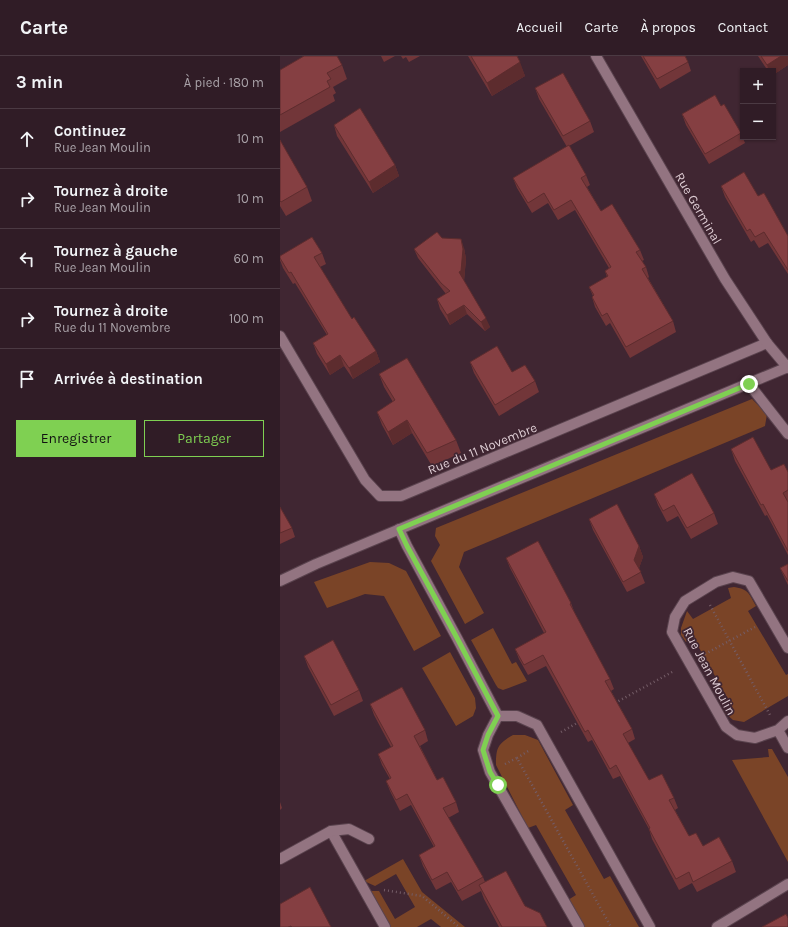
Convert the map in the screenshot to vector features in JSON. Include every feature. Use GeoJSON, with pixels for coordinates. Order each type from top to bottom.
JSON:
{"type":"FeatureCollection","features":[{"type":"Feature","properties":{"kind":"street","name":"Rue Germinal"},"geometry":{"type":"LineString","coordinates":[[596,56],[725,279],[767,343],[788,367]]}},
{"type":"Feature","properties":{"kind":"street","name":"Rue du 11 Novembre"},"geometry":{"type":"LineString","coordinates":[[280,336],[364,480],[380,496],[400,496],[767,343]]}},
{"type":"Feature","properties":{"kind":"street"},"geometry":{"type":"LineString","coordinates":[[280,581],[399,529],[788,367]]}},
{"type":"Feature","properties":{"kind":"street"},"geometry":{"type":"LineString","coordinates":[[749,384],[788,434]]}},
{"type":"Feature","properties":{"kind":"street"},"geometry":{"type":"LineString","coordinates":[[399,529],[498,716]]}},
{"type":"Feature","properties":{"kind":"street","name":"Rue Jean Moulin"},"geometry":{"type":"LineString","coordinates":[[788,648],[749,581],[733,577],[716,582],[685,601],[675,617],[672,632],[726,727],[737,735],[755,738],[778,730],[788,721]]}},
{"type":"Feature","properties":{"kind":"street"},"geometry":{"type":"LineString","coordinates":[[498,716],[517,716],[537,725],[650,927]]}},
{"type":"Feature","properties":{"kind":"street"},"geometry":{"type":"LineString","coordinates":[[498,716],[488,735],[483,750],[490,772],[579,927]]}},
{"type":"Feature","properties":{"kind":"street"},"geometry":{"type":"LineString","coordinates":[[778,730],[788,748]]}},
{"type":"Feature","properties":{"kind":"street"},"geometry":{"type":"LineString","coordinates":[[280,859],[331,831],[349,829],[369,839]]}},
{"type":"Feature","properties":{"kind":"street"},"geometry":{"type":"LineString","coordinates":[[331,831],[364,887],[385,927]]}},
{"type":"Feature","properties":{"kind":"street"},"geometry":{"type":"LineString","coordinates":[[717,927],[788,884]]}},
{"type":"Feature","properties":{"kind":"path"},"geometry":{"type":"LineString","coordinates":[[703,590],[778,730]]}},
{"type":"Feature","properties":{"kind":"path"},"geometry":{"type":"LineString","coordinates":[[614,703],[771,618]]}},
{"type":"Feature","properties":{"kind":"path"},"geometry":{"type":"LineString","coordinates":[[546,740],[580,722]]}},
{"type":"Feature","properties":{"kind":"path"},"geometry":{"type":"LineString","coordinates":[[490,772],[517,758],[611,927]]}},
{"type":"Feature","properties":{"kind":"path"},"geometry":{"type":"LineString","coordinates":[[364,887],[422,896],[459,927]]}},
{"type":"Feature","properties":{"kind":"shaded area"},"geometry":{"type":"Polygon","coordinates":[[[752,399],[767,414],[765,426],[464,552],[459,567],[484,613],[465,624],[431,561],[440,545],[435,536],[436,528],[752,399]]]}},
{"type":"Feature","properties":{"kind":"shaded area"},"geometry":{"type":"Polygon","coordinates":[[[370,562],[389,563],[406,571],[441,636],[414,651],[384,596],[365,594],[327,608],[314,582],[370,562]]]}},
{"type":"Feature","properties":{"kind":"shaded area"},"geometry":{"type":"Polygon","coordinates":[[[734,587],[743,589],[750,595],[756,606],[748,611],[786,675],[788,674],[788,696],[744,722],[733,720],[723,711],[732,706],[693,637],[686,642],[681,635],[681,628],[687,611],[693,619],[731,598],[728,588],[734,587]]]}},
{"type":"Feature","properties":{"kind":"shaded area"},"geometry":{"type":"Polygon","coordinates":[[[493,628],[512,664],[516,662],[527,681],[503,690],[498,688],[496,685],[471,640],[493,628]]]}},
{"type":"Feature","properties":{"kind":"shaded area"},"geometry":{"type":"Polygon","coordinates":[[[450,652],[475,698],[476,708],[473,716],[456,726],[422,668],[450,652]]]}},
{"type":"Feature","properties":{"kind":"shaded area"},"geometry":{"type":"Polygon","coordinates":[[[513,735],[525,735],[538,740],[573,805],[565,810],[604,879],[610,876],[639,927],[583,927],[568,900],[576,895],[536,825],[528,828],[496,765],[497,750],[504,741],[513,735]]]}},
{"type":"Feature","properties":{"kind":"shaded area"},"geometry":{"type":"Polygon","coordinates":[[[768,749],[772,749],[788,777],[788,862],[732,760],[769,757],[768,749]]]}},
{"type":"Feature","properties":{"kind":"shaded area"},"geometry":{"type":"Polygon","coordinates":[[[403,859],[422,892],[465,927],[441,927],[431,919],[417,927],[390,927],[368,891],[379,891],[395,919],[415,907],[396,874],[375,886],[364,881],[403,859]]]}},
{"type":"Feature","properties":{"kind":"building"},"geometry":{"type":"Polygon","coordinates":[[[304,56],[337,56],[342,65],[327,73],[331,79],[327,81],[330,87],[280,115],[280,70],[304,56]]]}},
{"type":"Feature","properties":{"kind":"building"},"geometry":{"type":"Polygon","coordinates":[[[471,56],[517,56],[520,62],[487,83],[471,56]]]}},
{"type":"Feature","properties":{"kind":"building"},"geometry":{"type":"Polygon","coordinates":[[[643,56],[685,56],[688,62],[657,79],[643,56]]]}},
{"type":"Feature","properties":{"kind":"building"},"geometry":{"type":"Polygon","coordinates":[[[761,56],[781,56],[767,65],[761,56]]]}},
{"type":"Feature","properties":{"kind":"building"},"geometry":{"type":"Polygon","coordinates":[[[563,73],[590,121],[563,136],[535,88],[563,73]]]}},
{"type":"Feature","properties":{"kind":"building"},"geometry":{"type":"Polygon","coordinates":[[[715,95],[721,106],[724,104],[740,134],[705,154],[682,114],[715,95]]]}},
{"type":"Feature","properties":{"kind":"building"},"geometry":{"type":"Polygon","coordinates":[[[360,108],[395,165],[369,182],[334,125],[360,108]]]}},
{"type":"Feature","properties":{"kind":"building"},"geometry":{"type":"Polygon","coordinates":[[[280,140],[307,187],[281,202],[280,201],[280,140]]]}},
{"type":"Feature","properties":{"kind":"building"},"geometry":{"type":"Polygon","coordinates":[[[569,145],[586,175],[581,178],[601,211],[612,204],[640,250],[636,252],[646,267],[642,269],[673,321],[626,347],[607,313],[602,316],[592,297],[594,295],[589,287],[608,276],[605,271],[611,267],[571,200],[554,210],[544,193],[528,203],[513,178],[569,145]]]}},
{"type":"Feature","properties":{"kind":"building"},"geometry":{"type":"Polygon","coordinates":[[[744,172],[758,196],[764,193],[788,236],[788,270],[764,232],[755,237],[750,229],[747,231],[721,186],[744,172]]]}},
{"type":"Feature","properties":{"kind":"building"},"geometry":{"type":"Polygon","coordinates":[[[437,232],[442,238],[461,239],[463,249],[461,271],[459,272],[486,318],[481,322],[464,305],[447,315],[437,299],[450,291],[441,283],[414,249],[437,232]]]}},
{"type":"Feature","properties":{"kind":"building"},"geometry":{"type":"Polygon","coordinates":[[[312,237],[322,253],[314,257],[352,319],[354,317],[376,351],[349,368],[340,355],[326,364],[313,343],[328,334],[291,272],[289,273],[280,258],[280,256],[312,237]]]}},
{"type":"Feature","properties":{"kind":"building"},"geometry":{"type":"Polygon","coordinates":[[[497,346],[512,372],[525,365],[535,381],[495,405],[470,362],[497,346]]]}},
{"type":"Feature","properties":{"kind":"building"},"geometry":{"type":"Polygon","coordinates":[[[407,358],[456,440],[427,453],[407,420],[388,432],[377,412],[395,400],[379,374],[407,358]]]}},
{"type":"Feature","properties":{"kind":"building"},"geometry":{"type":"Polygon","coordinates":[[[753,437],[771,470],[784,464],[788,472],[788,490],[783,493],[788,502],[788,551],[731,449],[753,437]]]}},
{"type":"Feature","properties":{"kind":"building"},"geometry":{"type":"Polygon","coordinates":[[[692,473],[714,513],[687,528],[674,505],[663,511],[654,494],[692,473]]]}},
{"type":"Feature","properties":{"kind":"building"},"geometry":{"type":"Polygon","coordinates":[[[617,504],[639,546],[634,560],[641,572],[623,582],[589,519],[617,504]]]}},
{"type":"Feature","properties":{"kind":"building"},"geometry":{"type":"Polygon","coordinates":[[[280,507],[292,528],[280,533],[280,507]]]}},
{"type":"Feature","properties":{"kind":"building"},"geometry":{"type":"Polygon","coordinates":[[[538,541],[610,679],[605,681],[632,729],[623,734],[649,780],[662,774],[674,798],[669,800],[689,836],[696,833],[703,846],[719,837],[732,861],[693,882],[689,872],[676,879],[616,765],[610,769],[588,730],[585,732],[543,655],[524,665],[515,649],[546,632],[506,558],[538,541]]]}},
{"type":"Feature","properties":{"kind":"building"},"geometry":{"type":"Polygon","coordinates":[[[788,564],[788,581],[780,568],[788,564]]]}},
{"type":"Feature","properties":{"kind":"building"},"geometry":{"type":"Polygon","coordinates":[[[333,640],[359,690],[331,705],[304,656],[333,640]]]}},
{"type":"Feature","properties":{"kind":"building"},"geometry":{"type":"Polygon","coordinates":[[[402,687],[425,730],[414,736],[437,780],[443,777],[456,802],[443,808],[483,877],[458,891],[447,872],[432,880],[419,855],[435,846],[407,794],[396,800],[386,781],[391,778],[378,754],[393,746],[370,704],[402,687]]]}},
{"type":"Feature","properties":{"kind":"building"},"geometry":{"type":"Polygon","coordinates":[[[506,871],[525,906],[540,913],[547,927],[502,927],[479,885],[506,871]]]}},
{"type":"Feature","properties":{"kind":"building"},"geometry":{"type":"Polygon","coordinates":[[[310,887],[331,927],[280,927],[280,904],[310,887]]]}},
{"type":"Feature","properties":{"kind":"building"},"geometry":{"type":"Polygon","coordinates":[[[786,914],[788,918],[788,927],[762,927],[786,914]]]}},
{"type":"Feature","properties":{"kind":"route"},"geometry":{"type":"LineString","coordinates":[[498,785],[490,772],[483,750],[488,735],[498,716],[399,529],[749,384]]}}]}
